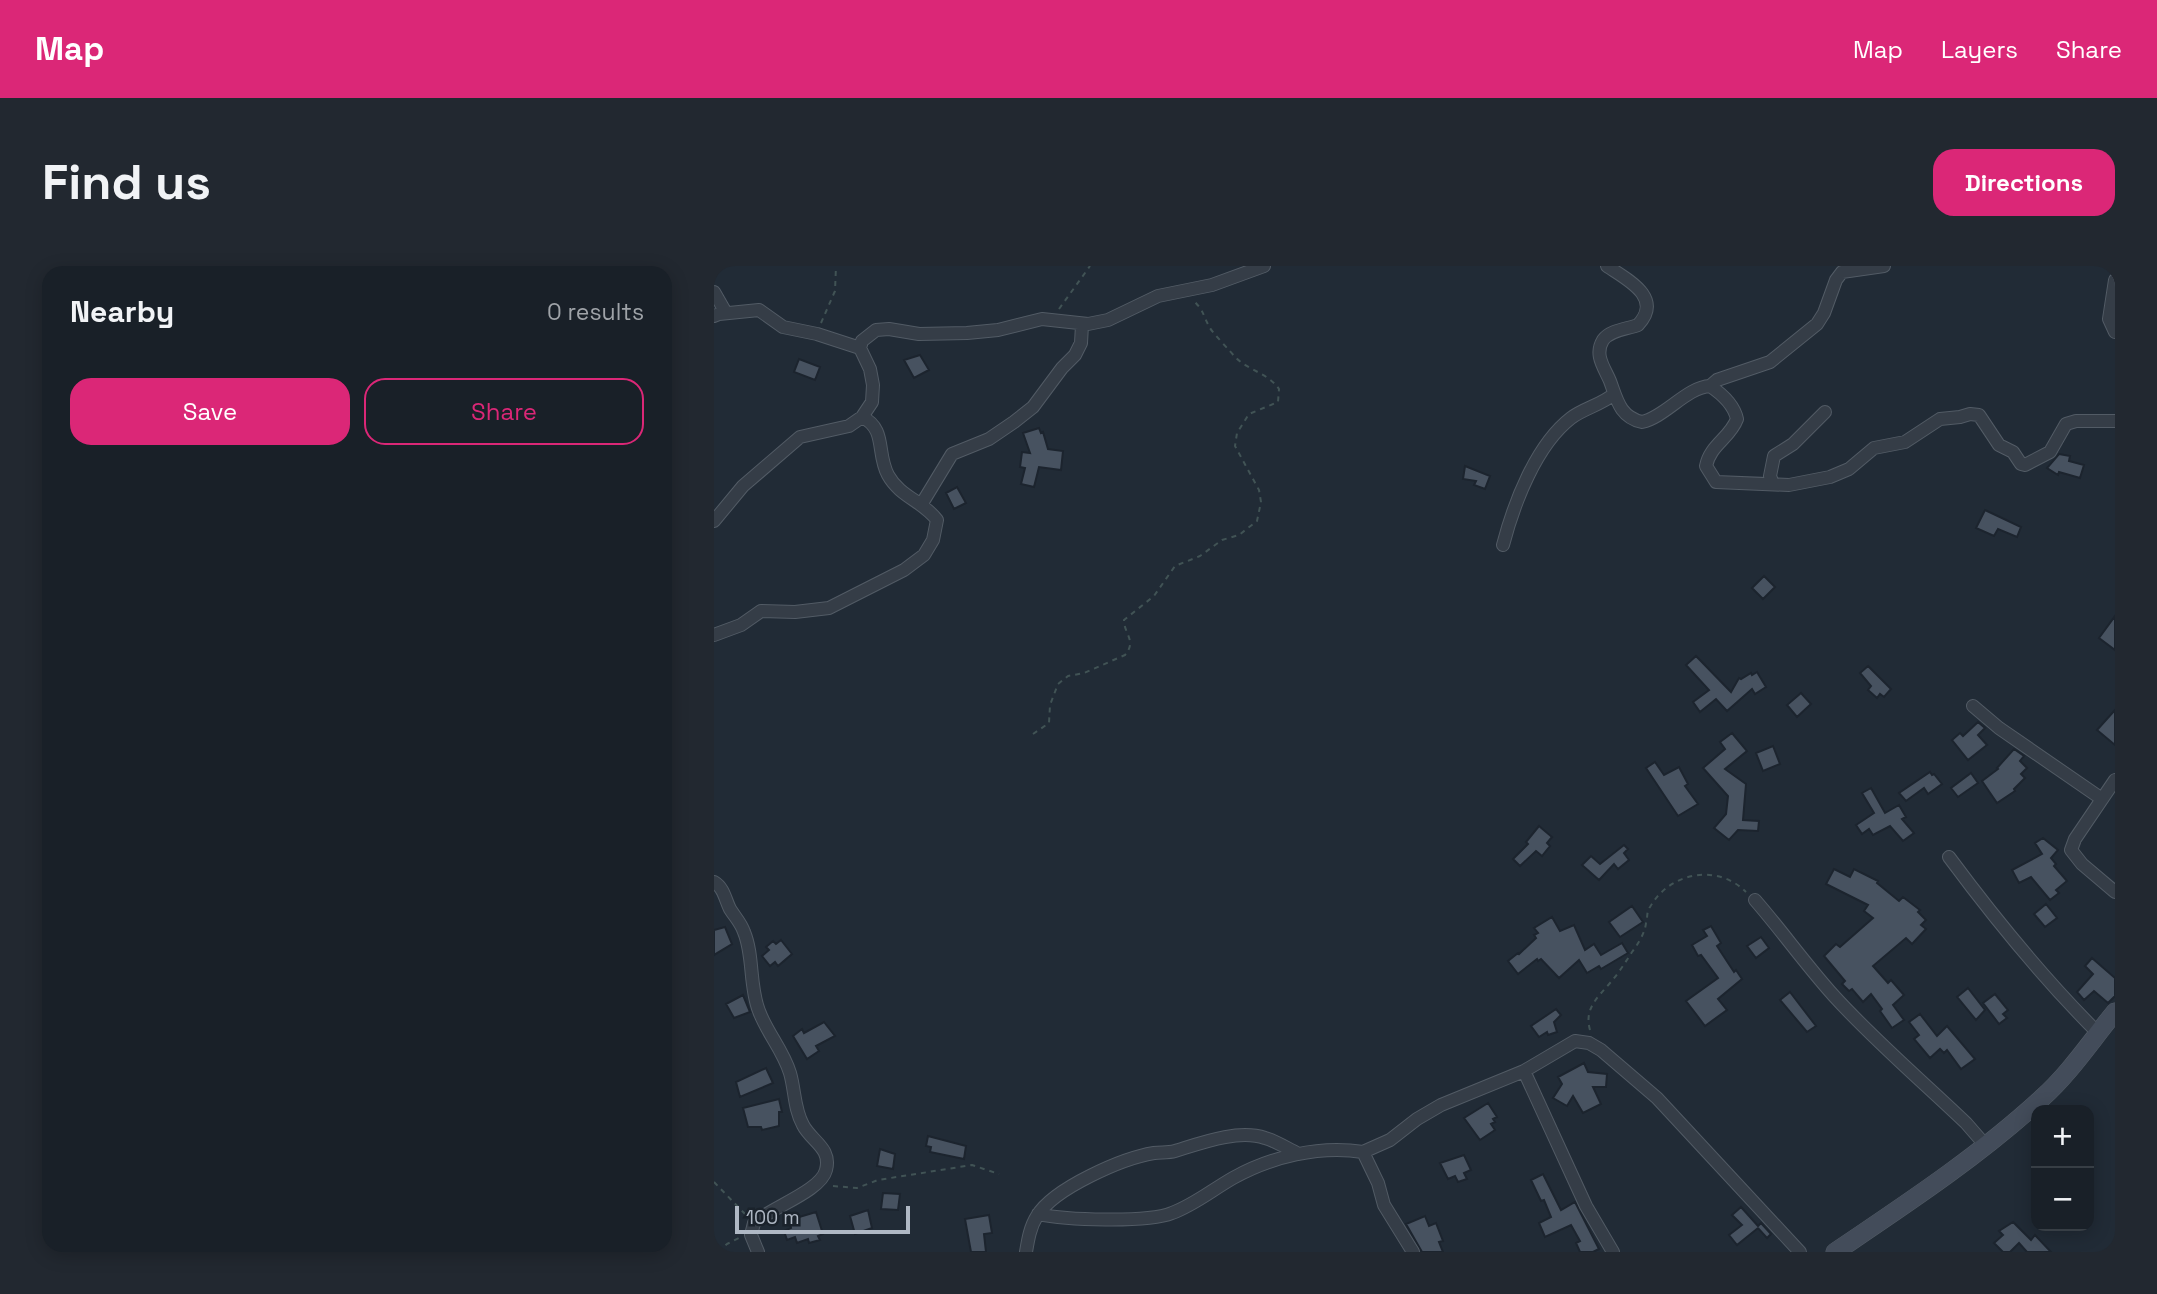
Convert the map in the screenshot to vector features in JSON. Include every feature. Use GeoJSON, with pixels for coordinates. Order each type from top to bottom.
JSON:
{"type":"FeatureCollection","features":[{"type":"Feature","properties":{"kind":"main road"},"geometry":{"type":"LineString","coordinates":[[1835,1252],[1986,1146],[2043,1098],[2070,1070],[2115,1012]]}},
{"type":"Feature","properties":{"kind":"street"},"geometry":{"type":"LineString","coordinates":[[714,521],[743,486],[800,437],[849,426],[862,417],[872,402],[873,385],[870,369],[860,348],[862,341],[876,330],[889,329],[919,334],[967,333],[998,330],[1042,319],[1082,325],[1108,320],[1158,296],[1212,285],[1264,266]]}},
{"type":"Feature","properties":{"kind":"street"},"geometry":{"type":"LineString","coordinates":[[1607,266],[1641,289],[1645,303],[1645,313],[1638,324],[1605,337],[1601,345],[1600,361],[1618,405],[1625,413],[1642,422],[1659,415],[1717,380],[1770,362],[1817,324],[1842,272],[1884,266]]}},
{"type":"Feature","properties":{"kind":"street"},"geometry":{"type":"LineString","coordinates":[[2115,280],[2109,319],[2115,332]]}},
{"type":"Feature","properties":{"kind":"street"},"geometry":{"type":"LineString","coordinates":[[714,292],[720,315],[759,310],[783,327],[817,334],[860,348]]}},
{"type":"Feature","properties":{"kind":"street"},"geometry":{"type":"LineString","coordinates":[[921,505],[952,454],[989,439],[1033,407],[1075,355],[1081,343],[1082,325]]}},
{"type":"Feature","properties":{"kind":"street"},"geometry":{"type":"LineString","coordinates":[[1710,386],[1729,404],[1737,419],[1733,428],[1709,455],[1706,466],[1712,479],[1721,484],[1800,484],[1843,472],[1855,466],[1874,449],[1905,442],[1934,422],[1948,417],[1979,415],[1998,445],[2014,452],[2021,464],[2025,465],[2050,452],[2066,424],[2076,421],[2115,421]]}},
{"type":"Feature","properties":{"kind":"street"},"geometry":{"type":"LineString","coordinates":[[1503,545],[1511,514],[1527,475],[1546,444],[1569,419],[1603,403],[1614,394]]}},
{"type":"Feature","properties":{"kind":"street"},"geometry":{"type":"LineString","coordinates":[[1773,484],[1770,476],[1774,456],[1793,444],[1825,412]]}},
{"type":"Feature","properties":{"kind":"street"},"geometry":{"type":"LineString","coordinates":[[714,635],[741,625],[761,611],[795,612],[829,608],[904,570],[924,555],[937,520],[921,505],[900,492],[889,477],[880,458],[876,428],[862,417]]}},
{"type":"Feature","properties":{"kind":"street"},"geometry":{"type":"LineString","coordinates":[[1973,706],[1999,728],[2102,799]]}},
{"type":"Feature","properties":{"kind":"street"},"geometry":{"type":"LineString","coordinates":[[2115,780],[2075,839],[2071,850],[2082,864],[2115,892]]}},
{"type":"Feature","properties":{"kind":"street"},"geometry":{"type":"LineString","coordinates":[[1949,857],[2031,961],[2065,1001],[2098,1033]]}},
{"type":"Feature","properties":{"kind":"street"},"geometry":{"type":"LineString","coordinates":[[714,882],[724,893],[745,933],[750,974],[759,1011],[791,1075],[799,1119],[804,1129],[821,1145],[827,1159],[826,1171],[818,1183],[752,1229],[758,1252]]}},
{"type":"Feature","properties":{"kind":"street"},"geometry":{"type":"LineString","coordinates":[[1755,900],[1835,998],[1966,1123],[1986,1146]]}},
{"type":"Feature","properties":{"kind":"street"},"geometry":{"type":"LineString","coordinates":[[1038,1214],[1053,1218],[1078,1219],[1157,1218],[1193,1204],[1261,1164],[1300,1154],[1341,1149],[1363,1152],[1390,1140],[1441,1105],[1524,1071],[1575,1041],[1589,1043],[1601,1050],[1657,1098],[1800,1252]]}},
{"type":"Feature","properties":{"kind":"street"},"geometry":{"type":"LineString","coordinates":[[1524,1071],[1586,1206],[1613,1252]]}},
{"type":"Feature","properties":{"kind":"street"},"geometry":{"type":"LineString","coordinates":[[1026,1252],[1030,1232],[1038,1214],[1067,1188],[1087,1177],[1153,1153],[1172,1153],[1193,1145],[1245,1136],[1265,1138],[1300,1154]]}},
{"type":"Feature","properties":{"kind":"street"},"geometry":{"type":"LineString","coordinates":[[1363,1152],[1378,1183],[1384,1205],[1413,1252]]}},
{"type":"Feature","properties":{"kind":"path"},"geometry":{"type":"LineString","coordinates":[[817,334],[835,291],[835,266]]}},
{"type":"Feature","properties":{"kind":"path"},"geometry":{"type":"LineString","coordinates":[[1054,319],[1066,296],[1090,266]]}},
{"type":"Feature","properties":{"kind":"path"},"geometry":{"type":"LineString","coordinates":[[1033,734],[1049,723],[1053,692],[1058,684],[1068,676],[1084,673],[1129,651],[1131,640],[1123,624],[1124,620],[1154,596],[1175,566],[1200,556],[1222,540],[1239,535],[1257,521],[1261,502],[1259,490],[1236,446],[1237,433],[1249,414],[1278,402],[1279,389],[1269,377],[1235,356],[1211,330],[1204,310],[1186,291]]}},
{"type":"Feature","properties":{"kind":"path"},"geometry":{"type":"LineString","coordinates":[[1601,1050],[1589,1028],[1589,1013],[1593,1000],[1634,950],[1646,924],[1647,911],[1667,887],[1694,874],[1725,876],[1741,886],[1755,900]]}},
{"type":"Feature","properties":{"kind":"path"},"geometry":{"type":"LineString","coordinates":[[818,1183],[857,1188],[878,1180],[972,1165],[999,1174]]}},
{"type":"Feature","properties":{"kind":"path"},"geometry":{"type":"LineString","coordinates":[[714,1182],[752,1229],[718,1252]]}},
{"type":"Feature","properties":{"kind":"building"},"geometry":{"type":"Polygon","coordinates":[[[920,355],[929,370],[914,378],[904,360],[920,355]]]}},
{"type":"Feature","properties":{"kind":"building"},"geometry":{"type":"Polygon","coordinates":[[[799,359],[820,367],[815,380],[794,372],[799,359]]]}},
{"type":"Feature","properties":{"kind":"building"},"geometry":{"type":"Polygon","coordinates":[[[1039,428],[1041,433],[1043,432],[1048,449],[1063,451],[1061,470],[1039,467],[1034,487],[1021,484],[1025,468],[1020,467],[1022,452],[1030,453],[1023,433],[1039,428]]]}},
{"type":"Feature","properties":{"kind":"building"},"geometry":{"type":"Polygon","coordinates":[[[2059,454],[2070,456],[2069,461],[2084,465],[2080,478],[2059,472],[2058,475],[2047,468],[2059,454]]]}},
{"type":"Feature","properties":{"kind":"building"},"geometry":{"type":"Polygon","coordinates":[[[1465,466],[1490,476],[1485,489],[1474,485],[1476,481],[1463,479],[1465,466]]]}},
{"type":"Feature","properties":{"kind":"building"},"geometry":{"type":"Polygon","coordinates":[[[957,487],[966,503],[954,509],[946,493],[957,487]]]}},
{"type":"Feature","properties":{"kind":"building"},"geometry":{"type":"Polygon","coordinates":[[[1985,510],[2021,527],[2017,537],[1998,529],[1994,536],[1976,528],[1985,510]]]}},
{"type":"Feature","properties":{"kind":"building"},"geometry":{"type":"Polygon","coordinates":[[[1764,576],[1775,587],[1763,599],[1752,588],[1764,576]]]}},
{"type":"Feature","properties":{"kind":"building"},"geometry":{"type":"Polygon","coordinates":[[[2115,616],[2115,650],[2099,638],[2115,616]]]}},
{"type":"Feature","properties":{"kind":"building"},"geometry":{"type":"Polygon","coordinates":[[[1696,656],[1731,692],[1739,678],[1757,672],[1766,687],[1755,694],[1752,689],[1727,711],[1716,699],[1700,712],[1693,702],[1709,690],[1686,665],[1696,656]]]}},
{"type":"Feature","properties":{"kind":"building"},"geometry":{"type":"Polygon","coordinates":[[[1868,666],[1891,689],[1884,697],[1880,694],[1877,698],[1868,690],[1871,686],[1860,673],[1868,666]]]}},
{"type":"Feature","properties":{"kind":"building"},"geometry":{"type":"Polygon","coordinates":[[[1801,693],[1811,704],[1797,717],[1787,705],[1801,693]]]}},
{"type":"Feature","properties":{"kind":"building"},"geometry":{"type":"Polygon","coordinates":[[[2115,710],[2115,745],[2097,730],[2115,710]]]}},
{"type":"Feature","properties":{"kind":"building"},"geometry":{"type":"Polygon","coordinates":[[[1978,722],[1985,728],[1978,735],[1987,745],[1968,760],[1952,740],[1960,733],[1963,736],[1978,722]]]}},
{"type":"Feature","properties":{"kind":"building"},"geometry":{"type":"Polygon","coordinates":[[[1732,733],[1747,751],[1725,769],[1746,784],[1743,820],[1759,821],[1758,831],[1738,830],[1729,840],[1714,828],[1726,814],[1728,796],[1703,768],[1725,749],[1720,742],[1732,733]]]}},
{"type":"Feature","properties":{"kind":"building"},"geometry":{"type":"Polygon","coordinates":[[[1773,746],[1780,764],[1763,771],[1756,753],[1773,746]]]}},
{"type":"Feature","properties":{"kind":"building"},"geometry":{"type":"Polygon","coordinates":[[[2014,749],[2024,756],[2020,761],[2027,768],[2021,774],[2025,778],[2015,791],[1997,803],[1982,781],[1998,769],[2014,749]]]}},
{"type":"Feature","properties":{"kind":"building"},"geometry":{"type":"Polygon","coordinates":[[[1655,762],[1664,775],[1679,767],[1688,784],[1685,786],[1698,804],[1678,816],[1646,768],[1655,762]]]}},
{"type":"Feature","properties":{"kind":"building"},"geometry":{"type":"Polygon","coordinates":[[[1930,772],[1942,784],[1928,794],[1924,788],[1906,801],[1899,793],[1930,772]]]}},
{"type":"Feature","properties":{"kind":"building"},"geometry":{"type":"Polygon","coordinates":[[[1971,773],[1978,783],[1958,797],[1951,788],[1971,773]]]}},
{"type":"Feature","properties":{"kind":"building"},"geometry":{"type":"Polygon","coordinates":[[[1871,788],[1885,813],[1899,805],[1906,817],[1902,819],[1914,833],[1903,841],[1890,826],[1873,835],[1869,829],[1862,834],[1856,825],[1874,813],[1862,793],[1871,788]]]}},
{"type":"Feature","properties":{"kind":"building"},"geometry":{"type":"Polygon","coordinates":[[[1539,826],[1552,837],[1547,843],[1550,846],[1542,856],[1536,851],[1520,866],[1513,859],[1528,844],[1526,842],[1539,826]]]}},
{"type":"Feature","properties":{"kind":"building"},"geometry":{"type":"Polygon","coordinates":[[[2043,838],[2058,850],[2051,858],[2056,864],[2054,866],[2067,881],[2056,890],[2059,893],[2050,900],[2031,877],[2019,883],[2012,870],[2042,854],[2035,843],[2043,838]]]}},
{"type":"Feature","properties":{"kind":"building"},"geometry":{"type":"Polygon","coordinates":[[[1624,845],[1628,849],[1624,853],[1629,860],[1618,869],[1614,864],[1599,880],[1582,865],[1591,856],[1600,864],[1624,845]]]}},
{"type":"Feature","properties":{"kind":"building"},"geometry":{"type":"Polygon","coordinates":[[[1834,869],[1850,877],[1854,869],[1878,881],[1877,883],[1899,901],[1903,897],[1920,910],[1918,912],[1926,920],[1921,925],[1926,929],[1912,944],[1906,938],[1873,966],[1888,983],[1891,980],[1904,995],[1893,1005],[1904,1020],[1892,1028],[1871,994],[1863,1002],[1852,989],[1849,991],[1842,984],[1845,981],[1824,956],[1836,944],[1840,947],[1873,918],[1864,911],[1868,905],[1826,884],[1834,869]]]}},
{"type":"Feature","properties":{"kind":"building"},"geometry":{"type":"Polygon","coordinates":[[[2046,904],[2057,918],[2045,927],[2034,914],[2046,904]]]}},
{"type":"Feature","properties":{"kind":"building"},"geometry":{"type":"Polygon","coordinates":[[[1632,906],[1643,922],[1620,937],[1609,922],[1632,906]]]}},
{"type":"Feature","properties":{"kind":"building"},"geometry":{"type":"Polygon","coordinates":[[[1552,917],[1560,931],[1574,925],[1585,950],[1594,944],[1601,955],[1622,943],[1628,953],[1601,969],[1599,966],[1587,973],[1579,960],[1559,978],[1541,959],[1537,959],[1518,974],[1508,961],[1536,938],[1534,935],[1538,933],[1534,928],[1552,917]]]}},
{"type":"Feature","properties":{"kind":"building"},"geometry":{"type":"Polygon","coordinates":[[[1711,926],[1721,943],[1717,946],[1734,972],[1736,970],[1742,979],[1718,999],[1727,1010],[1705,1026],[1686,1001],[1718,978],[1692,945],[1707,936],[1703,930],[1711,926]]]}},
{"type":"Feature","properties":{"kind":"building"},"geometry":{"type":"Polygon","coordinates":[[[725,927],[732,944],[714,955],[714,930],[725,927]]]}},
{"type":"Feature","properties":{"kind":"building"},"geometry":{"type":"Polygon","coordinates":[[[1761,937],[1769,948],[1756,958],[1747,946],[1761,937]]]}},
{"type":"Feature","properties":{"kind":"building"},"geometry":{"type":"Polygon","coordinates":[[[781,940],[792,954],[778,966],[775,962],[770,966],[762,956],[773,941],[776,944],[781,940]]]}},
{"type":"Feature","properties":{"kind":"building"},"geometry":{"type":"Polygon","coordinates":[[[2092,958],[2115,978],[2115,996],[2108,1003],[2094,991],[2084,1000],[2077,992],[2093,974],[2085,966],[2092,958]]]}},
{"type":"Feature","properties":{"kind":"building"},"geometry":{"type":"Polygon","coordinates":[[[1968,988],[1985,1010],[1976,1020],[1957,997],[1968,988]]]}},
{"type":"Feature","properties":{"kind":"building"},"geometry":{"type":"Polygon","coordinates":[[[1790,992],[1816,1026],[1807,1032],[1780,1000],[1790,992]]]}},
{"type":"Feature","properties":{"kind":"building"},"geometry":{"type":"Polygon","coordinates":[[[1995,994],[2008,1010],[2003,1014],[2007,1018],[1999,1024],[1983,1003],[1995,994]]]}},
{"type":"Feature","properties":{"kind":"building"},"geometry":{"type":"Polygon","coordinates":[[[743,995],[750,1012],[734,1018],[726,1004],[743,995]]]}},
{"type":"Feature","properties":{"kind":"building"},"geometry":{"type":"Polygon","coordinates":[[[1556,1009],[1561,1015],[1554,1022],[1557,1032],[1548,1035],[1547,1032],[1539,1037],[1531,1026],[1556,1009]]]}},
{"type":"Feature","properties":{"kind":"building"},"geometry":{"type":"Polygon","coordinates":[[[1920,1014],[1937,1036],[1947,1026],[1975,1059],[1961,1069],[1947,1050],[1944,1053],[1940,1049],[1930,1058],[1914,1039],[1919,1035],[1909,1022],[1920,1014]]]}},
{"type":"Feature","properties":{"kind":"building"},"geometry":{"type":"Polygon","coordinates":[[[824,1022],[835,1036],[816,1046],[819,1051],[807,1059],[793,1036],[802,1029],[804,1033],[824,1022]]]}},
{"type":"Feature","properties":{"kind":"building"},"geometry":{"type":"Polygon","coordinates":[[[1584,1063],[1588,1072],[1607,1074],[1606,1087],[1593,1087],[1601,1104],[1583,1113],[1573,1096],[1567,1106],[1553,1098],[1562,1084],[1558,1077],[1584,1063]]]}},
{"type":"Feature","properties":{"kind":"building"},"geometry":{"type":"Polygon","coordinates":[[[766,1068],[773,1083],[740,1097],[736,1082],[766,1068]]]}},
{"type":"Feature","properties":{"kind":"building"},"geometry":{"type":"Polygon","coordinates":[[[779,1099],[782,1112],[779,1112],[779,1126],[762,1130],[761,1127],[748,1127],[743,1108],[779,1099]]]}},
{"type":"Feature","properties":{"kind":"building"},"geometry":{"type":"Polygon","coordinates":[[[1488,1103],[1497,1117],[1491,1124],[1495,1130],[1480,1140],[1464,1118],[1488,1103]]]}},
{"type":"Feature","properties":{"kind":"building"},"geometry":{"type":"Polygon","coordinates":[[[928,1136],[966,1146],[964,1159],[930,1152],[931,1147],[926,1146],[928,1136]]]}},
{"type":"Feature","properties":{"kind":"building"},"geometry":{"type":"Polygon","coordinates":[[[880,1149],[895,1154],[893,1169],[877,1166],[880,1149]]]}},
{"type":"Feature","properties":{"kind":"building"},"geometry":{"type":"Polygon","coordinates":[[[1464,1155],[1471,1170],[1464,1173],[1467,1179],[1458,1182],[1455,1176],[1448,1179],[1440,1163],[1464,1155]]]}},
{"type":"Feature","properties":{"kind":"building"},"geometry":{"type":"Polygon","coordinates":[[[1543,1174],[1561,1210],[1575,1202],[1599,1249],[1580,1252],[1576,1243],[1580,1241],[1571,1225],[1545,1237],[1539,1223],[1551,1217],[1531,1180],[1543,1174]]]}},
{"type":"Feature","properties":{"kind":"building"},"geometry":{"type":"Polygon","coordinates":[[[883,1193],[900,1194],[898,1210],[881,1209],[883,1193]]]}},
{"type":"Feature","properties":{"kind":"building"},"geometry":{"type":"Polygon","coordinates":[[[1741,1207],[1758,1226],[1761,1223],[1771,1234],[1767,1238],[1758,1228],[1737,1245],[1729,1235],[1742,1225],[1732,1215],[1741,1207]]]}},
{"type":"Feature","properties":{"kind":"building"},"geometry":{"type":"Polygon","coordinates":[[[868,1210],[872,1228],[855,1234],[850,1216],[868,1210]]]}},
{"type":"Feature","properties":{"kind":"building"},"geometry":{"type":"Polygon","coordinates":[[[816,1212],[823,1234],[818,1236],[820,1240],[809,1243],[808,1239],[797,1243],[795,1237],[787,1240],[784,1231],[791,1228],[789,1220],[816,1212]]]}},
{"type":"Feature","properties":{"kind":"building"},"geometry":{"type":"Polygon","coordinates":[[[989,1215],[992,1233],[984,1234],[986,1252],[971,1252],[965,1219],[989,1215]]]}},
{"type":"Feature","properties":{"kind":"building"},"geometry":{"type":"Polygon","coordinates":[[[1425,1216],[1429,1226],[1436,1223],[1443,1241],[1439,1242],[1443,1252],[1422,1252],[1406,1224],[1425,1216]]]}},
{"type":"Feature","properties":{"kind":"building"},"geometry":{"type":"Polygon","coordinates":[[[2013,1222],[2031,1240],[2035,1235],[2051,1252],[2027,1252],[2019,1243],[2010,1252],[2003,1252],[1994,1243],[2003,1235],[1999,1231],[2013,1222]]]}}]}
